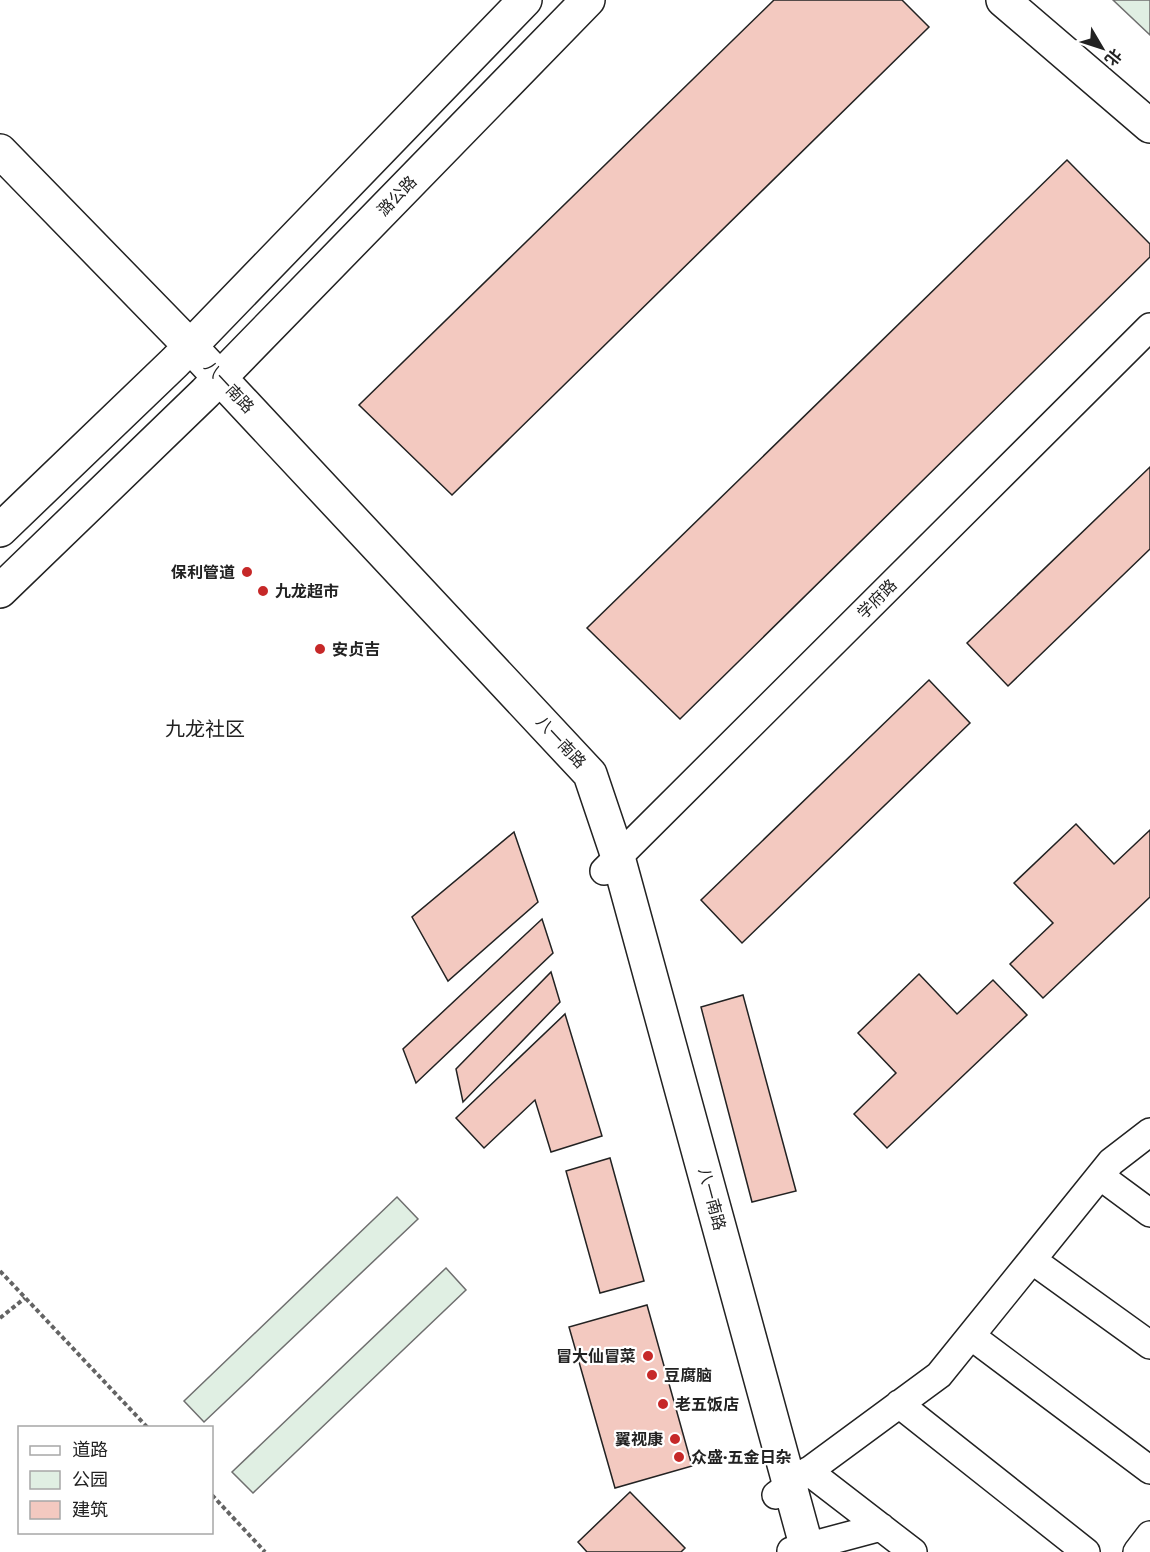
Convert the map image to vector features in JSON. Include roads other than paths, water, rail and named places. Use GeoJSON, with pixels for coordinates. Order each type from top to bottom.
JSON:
{"type":"FeatureCollection","features":[{"type":"Feature","properties":{"kind":"main road"},"geometry":{"type":"LineString","coordinates":[[0,530],[182,354],[525,0]]}},
{"type":"Feature","properties":{"kind":"main road","name":"潞公路"},"geometry":{"type":"LineString","coordinates":[[0,591],[213,385],[588,0]]}},
{"type":"Feature","properties":{"kind":"main road"},"geometry":{"type":"LineString","coordinates":[[1003,0],[1150,126]]}},
{"type":"Feature","properties":{"kind":"main road","name":"八一南路"},"geometry":{"type":"LineString","coordinates":[[0,150],[182,354]]}},
{"type":"Feature","properties":{"kind":"main road","name":"八一南路"},"geometry":{"type":"LineString","coordinates":[[0,181],[213,385],[579,779],[611,864],[791,1483],[799,1551]]}},
{"type":"Feature","properties":{"kind":"street","name":"学府路"},"geometry":{"type":"LineString","coordinates":[[611,864],[1150,327]]}},
{"type":"Feature","properties":{"kind":"street"},"geometry":{"type":"LineString","coordinates":[[913,1552],[880,1527],[791,1483],[939,1375],[1111,1162],[1150,1132]]}},
{"type":"Feature","properties":{"kind":"street"},"geometry":{"type":"LineString","coordinates":[[1100,1176],[1150,1213]]}},
{"type":"Feature","properties":{"kind":"street"},"geometry":{"type":"LineString","coordinates":[[1032,1260],[1150,1346]]}},
{"type":"Feature","properties":{"kind":"street"},"geometry":{"type":"LineString","coordinates":[[971,1336],[1150,1470]]}},
{"type":"Feature","properties":{"kind":"street"},"geometry":{"type":"LineString","coordinates":[[899,1404],[1086,1552]]}},
{"type":"Feature","properties":{"kind":"street"},"geometry":{"type":"LineString","coordinates":[[799,1551],[880,1527]]}},
{"type":"Feature","properties":{"kind":"street"},"geometry":{"type":"LineString","coordinates":[[1137,1552],[1150,1535]]}},
{"type":"Feature","properties":{"kind":"place","name":"保利管道"},"geometry":{"type":"Point","coordinates":[247,572]}},
{"type":"Feature","properties":{"kind":"place","name":"九龙超市"},"geometry":{"type":"Point","coordinates":[263,591]}},
{"type":"Feature","properties":{"kind":"place","name":"安贞吉"},"geometry":{"type":"Point","coordinates":[320,649]}},
{"type":"Feature","properties":{"kind":"place","name":"冒大仙冒菜"},"geometry":{"type":"Point","coordinates":[648,1356]}},
{"type":"Feature","properties":{"kind":"place","name":"豆腐脑"},"geometry":{"type":"Point","coordinates":[652,1375]}},
{"type":"Feature","properties":{"kind":"place","name":"老五饭店"},"geometry":{"type":"Point","coordinates":[663,1404]}},
{"type":"Feature","properties":{"kind":"place","name":"翼视康"},"geometry":{"type":"Point","coordinates":[675,1439]}},
{"type":"Feature","properties":{"kind":"place","name":"众盛·五金日杂"},"geometry":{"type":"Point","coordinates":[679,1457]}},
{"type":"Feature","properties":{"kind":"district","name":"九龙社区"},"geometry":{"type":"Point","coordinates":[205,729]}}]}
